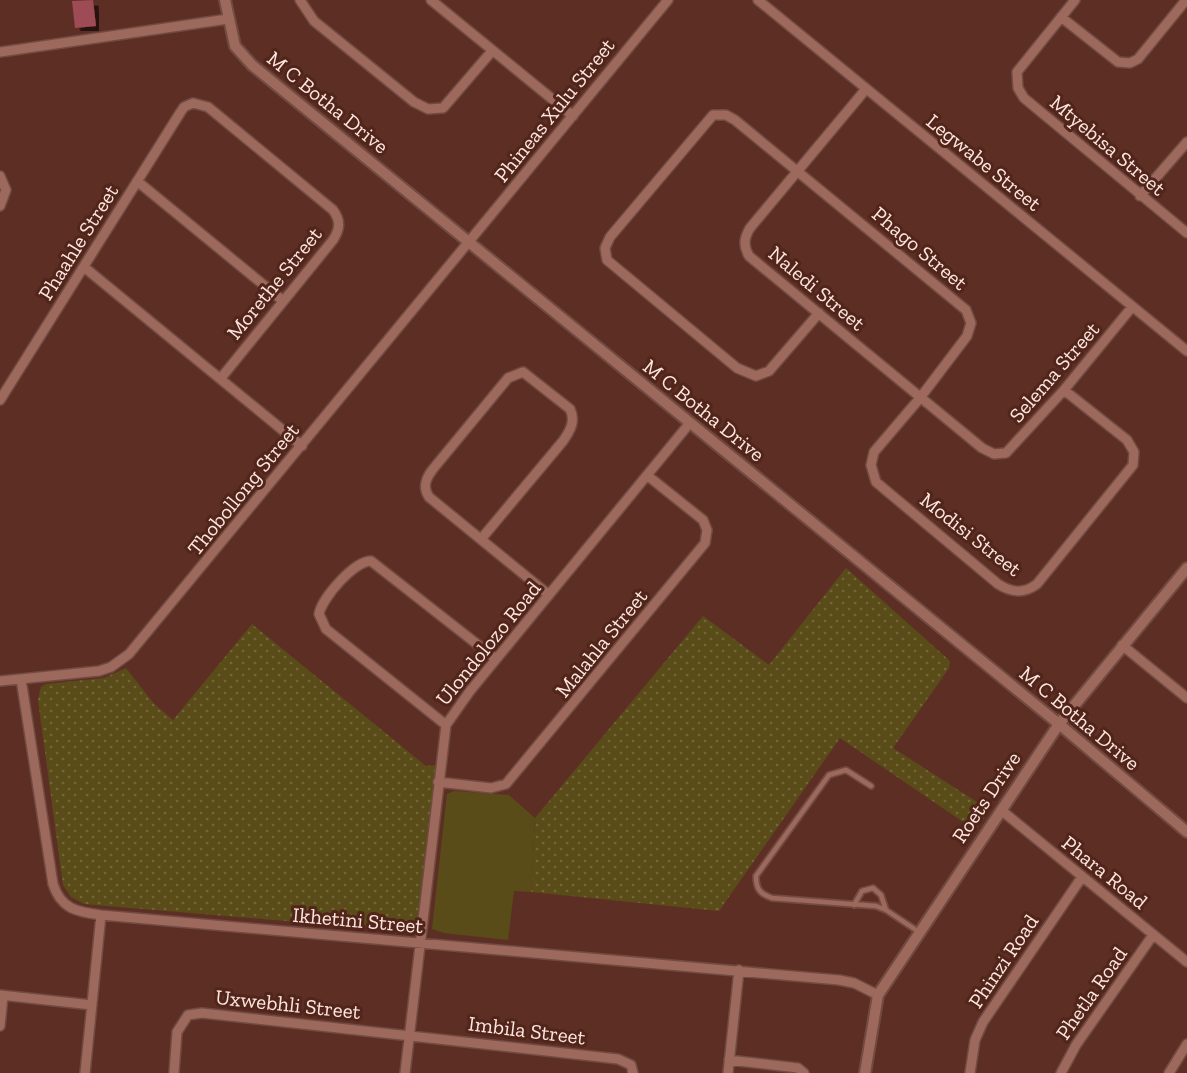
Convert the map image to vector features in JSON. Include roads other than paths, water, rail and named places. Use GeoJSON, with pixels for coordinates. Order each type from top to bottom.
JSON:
{"type":"FeatureCollection","features":[{"type":"Feature","properties":{"kind":"street","name":"M C Botha Drive"},"geometry":{"type":"LineString","coordinates":[[225,0],[235,46],[252,65],[1059,724],[1187,832]]}},
{"type":"Feature","properties":{"kind":"street"},"geometry":{"type":"LineString","coordinates":[[300,0],[314,21],[414,102],[428,109],[443,108],[492,51]]}},
{"type":"Feature","properties":{"kind":"street"},"geometry":{"type":"LineString","coordinates":[[431,0],[573,116]]}},
{"type":"Feature","properties":{"kind":"street","name":"Phineas Xulu Street"},"geometry":{"type":"LineString","coordinates":[[468,241],[668,0]]}},
{"type":"Feature","properties":{"kind":"street","name":"Legwabe Street"},"geometry":{"type":"LineString","coordinates":[[758,0],[1187,351]]}},
{"type":"Feature","properties":{"kind":"street"},"geometry":{"type":"LineString","coordinates":[[1075,0],[1061,16],[1118,62],[1130,63],[1138,58],[1186,0]]}},
{"type":"Feature","properties":{"kind":"street","name":"Mtyebisa Street"},"geometry":{"type":"LineString","coordinates":[[1061,16],[1022,64],[1016,76],[1018,88],[1024,98],[1187,233]]}},
{"type":"Feature","properties":{"kind":"street"},"geometry":{"type":"LineString","coordinates":[[0,52],[228,19]]}},
{"type":"Feature","properties":{"kind":"street","name":"Naledi Street"},"geometry":{"type":"LineString","coordinates":[[866,89],[750,228],[745,239],[745,248],[749,256],[920,398],[982,448],[1000,455]]}},
{"type":"Feature","properties":{"kind":"street","name":"Morethe Street"},"geometry":{"type":"LineString","coordinates":[[189,104],[198,103],[208,107],[337,216],[339,227],[333,240],[221,378]]}},
{"type":"Feature","properties":{"kind":"street","name":"Phaahle Street"},"geometry":{"type":"LineString","coordinates":[[0,400],[137,181],[180,114],[189,104]]}},
{"type":"Feature","properties":{"kind":"street"},"geometry":{"type":"LineString","coordinates":[[797,170],[730,117],[713,115],[610,237],[605,253],[607,260],[621,274],[737,368],[750,375],[762,375],[769,371],[819,313]]}},
{"type":"Feature","properties":{"kind":"street"},"geometry":{"type":"LineString","coordinates":[[1140,196],[1187,142]]}},
{"type":"Feature","properties":{"kind":"street","name":"Phago Street"},"geometry":{"type":"LineString","coordinates":[[797,170],[931,279],[969,315],[967,336],[920,398]]}},
{"type":"Feature","properties":{"kind":"street"},"geometry":{"type":"LineString","coordinates":[[0,176],[6,190],[0,206]]}},
{"type":"Feature","properties":{"kind":"street"},"geometry":{"type":"LineString","coordinates":[[137,181],[282,300]]}},
{"type":"Feature","properties":{"kind":"street","name":"Thobollong Street"},"geometry":{"type":"LineString","coordinates":[[0,681],[99,671],[111,667],[129,654],[468,241]]}},
{"type":"Feature","properties":{"kind":"street"},"geometry":{"type":"LineString","coordinates":[[84,267],[302,446]]}},
{"type":"Feature","properties":{"kind":"street","name":"Selema Street"},"geometry":{"type":"LineString","coordinates":[[1000,455],[1011,449],[1064,390],[1132,307]]}},
{"type":"Feature","properties":{"kind":"street"},"geometry":{"type":"LineString","coordinates":[[482,538],[563,441],[571,427],[570,409],[523,372],[508,378],[426,480],[425,489],[429,497],[549,595]]}},
{"type":"Feature","properties":{"kind":"street","name":"Modisi Street"},"geometry":{"type":"LineString","coordinates":[[920,398],[874,452],[871,465],[874,478],[999,584],[1009,590],[1021,592],[1037,584],[1133,465],[1134,452],[1127,440],[1064,390]]}},
{"type":"Feature","properties":{"kind":"street","name":"Ulondolozo Road"},"geometry":{"type":"LineString","coordinates":[[405,1073],[446,725],[496,659],[689,424]]}},
{"type":"Feature","properties":{"kind":"street","name":"Malahla Street"},"geometry":{"type":"LineString","coordinates":[[438,782],[484,788],[506,784],[705,543],[707,530],[703,520],[648,476]]}},
{"type":"Feature","properties":{"kind":"street"},"geometry":{"type":"LineString","coordinates":[[446,725],[326,629],[319,614],[322,604],[353,567],[362,562],[371,561],[496,659]]}},
{"type":"Feature","properties":{"kind":"street","name":"Roets Drive"},"geometry":{"type":"LineString","coordinates":[[865,1073],[878,995],[1059,724],[1187,568]]}},
{"type":"Feature","properties":{"kind":"street"},"geometry":{"type":"LineString","coordinates":[[1122,645],[1187,698]]}},
{"type":"Feature","properties":{"kind":"street","name":"Ikhetini Street"},"geometry":{"type":"LineString","coordinates":[[21,679],[53,884],[62,903],[71,909],[101,915],[420,944],[739,969],[839,980],[854,983],[878,995]]}},
{"type":"Feature","properties":{"kind":"street","name":"Phara Road"},"geometry":{"type":"LineString","coordinates":[[1001,810],[1187,962]]}},
{"type":"Feature","properties":{"kind":"street","name":"Phinzi Road"},"geometry":{"type":"LineString","coordinates":[[970,1073],[975,1040],[983,1022],[1082,877]]}},
{"type":"Feature","properties":{"kind":"street"},"geometry":{"type":"LineString","coordinates":[[85,1073],[101,915]]}},
{"type":"Feature","properties":{"kind":"street","name":"Phetla Road"},"geometry":{"type":"LineString","coordinates":[[1061,1073],[1076,1045],[1153,935]]}},
{"type":"Feature","properties":{"kind":"street"},"geometry":{"type":"LineString","coordinates":[[728,1073],[739,969]]}},
{"type":"Feature","properties":{"kind":"street"},"geometry":{"type":"LineString","coordinates":[[0,1026],[2,996],[92,1005]]}},
{"type":"Feature","properties":{"kind":"street","name":"Uxwebhli Street"},"geometry":{"type":"LineString","coordinates":[[174,1073],[179,1027],[188,1016],[196,1013],[409,1035]]}},
{"type":"Feature","properties":{"kind":"street","name":"Imbila Street"},"geometry":{"type":"LineString","coordinates":[[409,1035],[618,1059],[630,1065],[633,1073]]}},
{"type":"Feature","properties":{"kind":"street"},"geometry":{"type":"LineString","coordinates":[[1169,1073],[1187,1044]]}},
{"type":"Feature","properties":{"kind":"street"},"geometry":{"type":"LineString","coordinates":[[729,1060],[798,1068],[804,1073]]}},
{"type":"Feature","properties":{"kind":"lane"},"geometry":{"type":"LineString","coordinates":[[871,786],[846,770],[830,775],[756,876],[756,885],[762,894],[772,898],[854,904],[886,910],[920,933]]}},
{"type":"Feature","properties":{"kind":"lane"},"geometry":{"type":"LineString","coordinates":[[854,904],[862,891],[873,888],[881,896],[886,910]]}}]}
